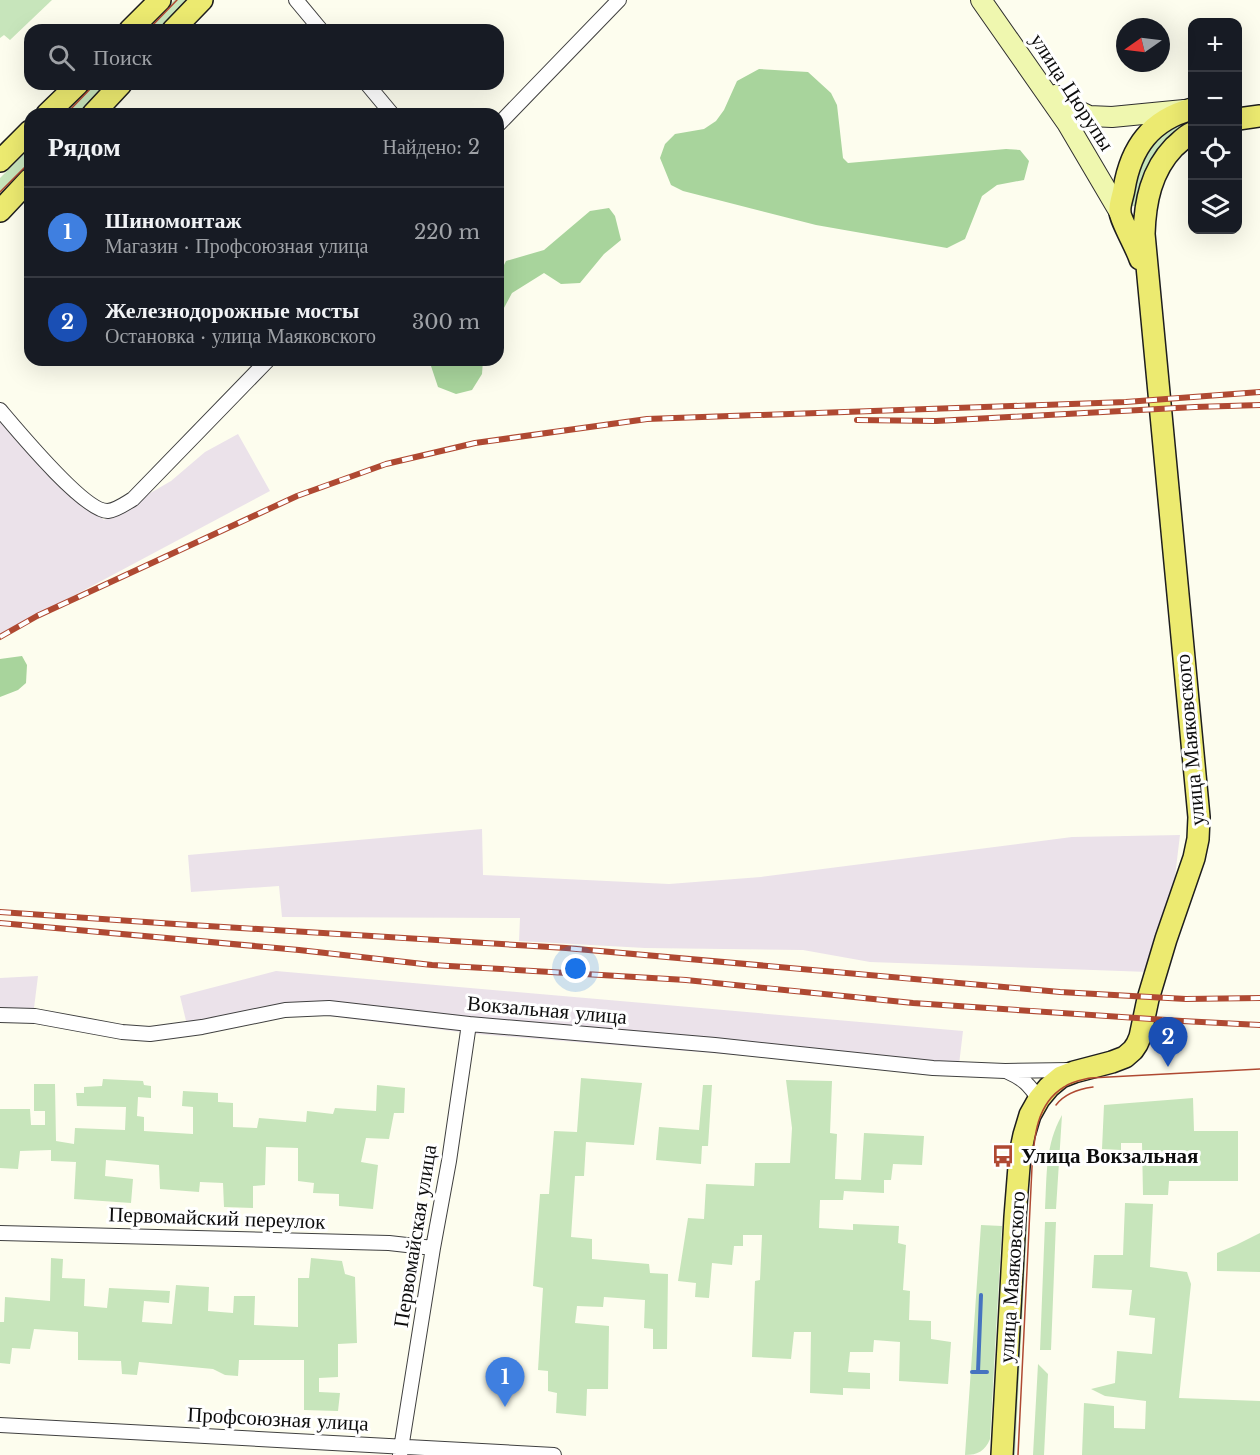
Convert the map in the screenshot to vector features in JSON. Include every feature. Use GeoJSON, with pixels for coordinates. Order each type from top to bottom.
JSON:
{"type":"FeatureCollection","features":[{"type":"Feature","properties":{"kind":"main road"},"geometry":{"type":"LineString","coordinates":[[136,24],[160,0]]}},
{"type":"Feature","properties":{"kind":"main road"},"geometry":{"type":"LineString","coordinates":[[179,24],[202,0]]}},
{"type":"Feature","properties":{"kind":"main road","name":"улица Цюрупы"},"geometry":{"type":"LineString","coordinates":[[981,0],[1067,123],[1120,213]]}},
{"type":"Feature","properties":{"kind":"main road"},"geometry":{"type":"LineString","coordinates":[[1034,76],[1066,105],[1089,116],[1112,117],[1188,109]]}},
{"type":"Feature","properties":{"kind":"main road"},"geometry":{"type":"LineString","coordinates":[[53,108],[72,90]]}},
{"type":"Feature","properties":{"kind":"main road"},"geometry":{"type":"LineString","coordinates":[[99,108],[115,90]]}},
{"type":"Feature","properties":{"kind":"main road"},"geometry":{"type":"LineString","coordinates":[[1242,109],[1260,110]]}},
{"type":"Feature","properties":{"kind":"main road"},"geometry":{"type":"LineString","coordinates":[[1147,276],[1120,213],[1129,168],[1136,150],[1152,130],[1168,118],[1188,110]]}},
{"type":"Feature","properties":{"kind":"main road"},"geometry":{"type":"LineString","coordinates":[[1242,118],[1260,116]]}},
{"type":"Feature","properties":{"kind":"main road"},"geometry":{"type":"LineString","coordinates":[[1147,276],[1144,215],[1148,195],[1153,178],[1162,163],[1188,136]]}},
{"type":"Feature","properties":{"kind":"main road"},"geometry":{"type":"LineString","coordinates":[[0,161],[24,137]]}},
{"type":"Feature","properties":{"kind":"main road"},"geometry":{"type":"LineString","coordinates":[[0,211],[24,185]]}},
{"type":"Feature","properties":{"kind":"main road","name":"улица Маяковского"},"geometry":{"type":"LineString","coordinates":[[1002,1455],[1020,1157],[1030,1115],[1049,1087],[1060,1077],[1125,1057],[1137,1044],[1148,999],[1194,858],[1198,839],[1199,817],[1147,276]]}},
{"type":"Feature","properties":{"kind":"street"},"geometry":{"type":"LineString","coordinates":[[296,0],[316,24]]}},
{"type":"Feature","properties":{"kind":"street"},"geometry":{"type":"LineString","coordinates":[[504,119],[619,0]]}},
{"type":"Feature","properties":{"kind":"street"},"geometry":{"type":"LineString","coordinates":[[372,90],[387,108]]}},
{"type":"Feature","properties":{"kind":"street"},"geometry":{"type":"LineString","coordinates":[[0,410],[54,472],[95,507],[106,511],[116,509],[133,499],[262,366]]}},
{"type":"Feature","properties":{"kind":"street","name":"Вокзальная улица"},"geometry":{"type":"LineString","coordinates":[[0,1015],[35,1016],[122,1032],[150,1034],[202,1027],[285,1010],[340,1010],[933,1068],[1059,1071],[1093,1067]]}},
{"type":"Feature","properties":{"kind":"street","name":"Первомайская улица"},"geometry":{"type":"LineString","coordinates":[[401,1451],[469,1024]]}},
{"type":"Feature","properties":{"kind":"street"},"geometry":{"type":"LineString","coordinates":[[1005,1071],[1021,1077],[1039,1100]]}},
{"type":"Feature","properties":{"kind":"street","name":"Первомайский переулок"},"geometry":{"type":"LineString","coordinates":[[0,1233],[389,1243],[434,1248]]}},
{"type":"Feature","properties":{"kind":"street","name":"Профсоюзная улица"},"geometry":{"type":"LineString","coordinates":[[0,1425],[401,1451],[554,1455]]}},
{"type":"Feature","properties":{"kind":"shaded area"},"geometry":{"type":"Polygon","coordinates":[[[0,422],[47,472],[104,520],[171,481],[205,452],[238,434],[270,491],[0,635],[0,422]]]}},
{"type":"Feature","properties":{"kind":"shaded area"},"geometry":{"type":"Polygon","coordinates":[[[482,829],[483,875],[669,884],[761,877],[1072,837],[1180,835],[1172,901],[1149,972],[870,962],[803,950],[645,948],[519,941],[520,918],[282,917],[279,886],[191,892],[188,855],[482,829]]]}},
{"type":"Feature","properties":{"kind":"shaded area"},"geometry":{"type":"Polygon","coordinates":[[[276,971],[963,1031],[958,1073],[477,1034],[285,1011],[188,1029],[180,996],[276,971]]]}},
{"type":"Feature","properties":{"kind":"shaded area"},"geometry":{"type":"Polygon","coordinates":[[[38,976],[33,1016],[0,1018],[0,978],[38,976]]]}},
{"type":"Feature","properties":{"kind":"green space"},"geometry":{"type":"Polygon","coordinates":[[[0,0],[52,0],[27,24],[24,24],[10,40],[4,35],[0,38],[0,0]]]}},
{"type":"Feature","properties":{"kind":"green space"},"geometry":{"type":"Polygon","coordinates":[[[174,0],[190,0],[167,24],[151,24],[174,0]]]}},
{"type":"Feature","properties":{"kind":"green space"},"geometry":{"type":"Polygon","coordinates":[[[759,69],[808,72],[831,93],[837,105],[843,158],[848,163],[1006,149],[1020,150],[1029,161],[1024,180],[997,185],[982,196],[965,239],[947,248],[816,225],[683,191],[671,185],[660,158],[665,144],[675,134],[704,129],[716,121],[724,110],[737,81],[759,69]]]}},
{"type":"Feature","properties":{"kind":"green space"},"geometry":{"type":"Polygon","coordinates":[[[86,90],[102,90],[85,108],[69,108],[86,90]]]}},
{"type":"Feature","properties":{"kind":"green space"},"geometry":{"type":"Polygon","coordinates":[[[1188,118],[1188,130],[1135,206],[1132,206],[1130,204],[1132,181],[1154,139],[1188,118]]]}},
{"type":"Feature","properties":{"kind":"green space"},"geometry":{"type":"Polygon","coordinates":[[[24,154],[24,170],[0,195],[0,178],[24,154]]]}},
{"type":"Feature","properties":{"kind":"green space"},"geometry":{"type":"Polygon","coordinates":[[[609,208],[615,216],[621,240],[604,254],[580,283],[561,284],[544,273],[512,293],[504,308],[504,265],[506,261],[544,250],[590,211],[609,208]]]}},
{"type":"Feature","properties":{"kind":"green space"},"geometry":{"type":"Polygon","coordinates":[[[431,366],[483,366],[482,374],[472,390],[456,394],[438,387],[431,366]]]}},
{"type":"Feature","properties":{"kind":"green space"},"geometry":{"type":"Polygon","coordinates":[[[22,656],[27,665],[26,683],[18,690],[0,697],[0,659],[22,656]]]}},
{"type":"Feature","properties":{"kind":"green space"},"geometry":{"type":"Polygon","coordinates":[[[581,1078],[642,1083],[634,1145],[586,1142],[584,1176],[575,1176],[571,1237],[592,1239],[592,1259],[649,1264],[650,1273],[668,1274],[667,1349],[653,1349],[653,1329],[644,1328],[645,1300],[604,1297],[603,1307],[577,1306],[575,1323],[609,1326],[608,1389],[587,1389],[586,1416],[556,1413],[557,1393],[548,1391],[548,1371],[538,1370],[543,1288],[533,1286],[540,1194],[549,1194],[554,1131],[577,1132],[581,1078]]]}},
{"type":"Feature","properties":{"kind":"green space"},"geometry":{"type":"Polygon","coordinates":[[[103,1079],[143,1081],[144,1085],[151,1086],[151,1098],[138,1097],[137,1116],[144,1117],[144,1131],[193,1134],[193,1107],[182,1106],[183,1091],[218,1093],[218,1102],[233,1103],[233,1127],[257,1128],[259,1118],[306,1122],[307,1111],[333,1114],[335,1108],[376,1111],[377,1085],[405,1088],[404,1113],[394,1113],[389,1139],[366,1138],[361,1162],[378,1165],[373,1209],[339,1206],[339,1194],[313,1193],[314,1183],[298,1181],[298,1148],[266,1147],[265,1185],[253,1186],[253,1208],[224,1207],[223,1183],[200,1182],[199,1192],[160,1189],[159,1165],[106,1160],[105,1176],[133,1179],[131,1203],[74,1199],[76,1162],[51,1161],[51,1150],[20,1151],[18,1169],[0,1168],[0,1109],[30,1109],[31,1125],[45,1125],[45,1111],[34,1111],[34,1084],[55,1084],[56,1141],[74,1144],[75,1128],[125,1130],[126,1107],[77,1106],[76,1093],[84,1093],[84,1087],[102,1086],[103,1079]]]}},
{"type":"Feature","properties":{"kind":"green space"},"geometry":{"type":"Polygon","coordinates":[[[786,1080],[832,1081],[830,1133],[837,1134],[835,1179],[861,1180],[864,1133],[924,1136],[922,1165],[893,1164],[891,1180],[884,1180],[884,1193],[844,1191],[843,1200],[820,1200],[819,1228],[853,1230],[853,1224],[899,1226],[898,1243],[906,1245],[903,1290],[910,1291],[909,1320],[931,1321],[931,1339],[951,1342],[948,1384],[899,1381],[900,1342],[874,1340],[873,1352],[850,1352],[848,1372],[870,1373],[870,1389],[843,1388],[843,1395],[810,1393],[811,1332],[794,1332],[791,1359],[752,1357],[755,1281],[760,1280],[762,1235],[743,1235],[743,1246],[734,1246],[732,1265],[712,1263],[709,1298],[695,1297],[696,1283],[678,1281],[688,1218],[704,1219],[706,1184],[754,1186],[755,1163],[790,1163],[792,1128],[786,1080]]]}},
{"type":"Feature","properties":{"kind":"green space"},"geometry":{"type":"Polygon","coordinates":[[[703,1085],[712,1085],[708,1146],[702,1146],[701,1164],[656,1160],[659,1127],[699,1130],[703,1085]]]}},
{"type":"Feature","properties":{"kind":"green space"},"geometry":{"type":"Polygon","coordinates":[[[1193,1098],[1194,1131],[1238,1131],[1238,1181],[1169,1181],[1168,1195],[1143,1195],[1142,1143],[1121,1143],[1121,1150],[1102,1149],[1104,1105],[1193,1098]]]}},
{"type":"Feature","properties":{"kind":"green space"},"geometry":{"type":"Polygon","coordinates":[[[1062,1115],[1056,1209],[1045,1209],[1050,1149],[1056,1126],[1062,1115]]]}},
{"type":"Feature","properties":{"kind":"green space"},"geometry":{"type":"Polygon","coordinates":[[[1125,1203],[1153,1204],[1150,1267],[1187,1272],[1191,1284],[1179,1398],[1260,1401],[1260,1455],[1082,1455],[1084,1403],[1114,1406],[1114,1428],[1145,1429],[1146,1401],[1105,1396],[1091,1389],[1115,1383],[1117,1351],[1152,1354],[1155,1318],[1129,1315],[1132,1290],[1092,1288],[1094,1255],[1123,1255],[1125,1203]]]}},
{"type":"Feature","properties":{"kind":"green space"},"geometry":{"type":"Polygon","coordinates":[[[1045,1222],[1056,1222],[1051,1350],[1040,1350],[1045,1222]]]}},
{"type":"Feature","properties":{"kind":"green space"},"geometry":{"type":"Polygon","coordinates":[[[981,1225],[1002,1226],[990,1439],[980,1452],[965,1455],[981,1225]]]}},
{"type":"Feature","properties":{"kind":"green space"},"geometry":{"type":"Polygon","coordinates":[[[1020,1225],[1027,1225],[1015,1455],[1008,1455],[1020,1225]]]}},
{"type":"Feature","properties":{"kind":"green space"},"geometry":{"type":"Polygon","coordinates":[[[1260,1233],[1260,1272],[1217,1271],[1217,1253],[1260,1233]]]}},
{"type":"Feature","properties":{"kind":"green space"},"geometry":{"type":"Polygon","coordinates":[[[51,1258],[63,1259],[62,1278],[85,1279],[84,1306],[107,1308],[109,1288],[170,1291],[169,1303],[144,1301],[142,1322],[172,1324],[176,1285],[209,1287],[208,1311],[233,1313],[234,1296],[255,1296],[254,1325],[298,1327],[298,1278],[309,1278],[311,1258],[342,1261],[345,1274],[355,1277],[357,1343],[338,1344],[338,1377],[319,1378],[319,1392],[340,1393],[338,1411],[304,1410],[304,1360],[239,1360],[238,1376],[225,1375],[213,1369],[139,1362],[137,1375],[122,1374],[121,1361],[78,1360],[78,1332],[34,1329],[30,1349],[12,1348],[10,1364],[0,1363],[0,1322],[4,1322],[5,1297],[50,1301],[51,1258]]]}},
{"type":"Feature","properties":{"kind":"green space"},"geometry":{"type":"Polygon","coordinates":[[[1038,1364],[1048,1374],[1044,1455],[1033,1455],[1038,1364]]]}},
{"type":"Feature","properties":{"kind":"waterway"},"geometry":{"type":"LineString","coordinates":[[972,1372],[978,1372],[981,1295]]}},
{"type":"Feature","properties":{"kind":"waterway"},"geometry":{"type":"LineString","coordinates":[[978,1372],[987,1372]]}},
{"type":"Feature","properties":{"kind":"tram line"},"geometry":{"type":"LineString","coordinates":[[154,24],[177,0]]}},
{"type":"Feature","properties":{"kind":"tram line"},"geometry":{"type":"LineString","coordinates":[[72,108],[89,90]]}},
{"type":"Feature","properties":{"kind":"tram line"},"geometry":{"type":"LineString","coordinates":[[0,192],[24,168]]}},
{"type":"Feature","properties":{"kind":"tram line"},"geometry":{"type":"LineString","coordinates":[[1018,1455],[1033,1156],[1038,1122],[1047,1103],[1067,1085],[1090,1078],[1260,1069]]}},
{"type":"Feature","properties":{"kind":"tram line"},"geometry":{"type":"LineString","coordinates":[[1056,1105],[1073,1092],[1093,1087]]}},
{"type":"Feature","properties":{"kind":"railway"},"geometry":{"type":"LineString","coordinates":[[0,637],[37,616],[297,496],[386,464],[475,443],[647,419],[1126,402],[1260,392]]}},
{"type":"Feature","properties":{"kind":"railway"},"geometry":{"type":"LineString","coordinates":[[857,420],[936,421],[1260,405]]}},
{"type":"Feature","properties":{"kind":"railway"},"geometry":{"type":"LineString","coordinates":[[0,912],[566,948],[1060,992],[1186,999],[1260,998]]}},
{"type":"Feature","properties":{"kind":"railway"},"geometry":{"type":"LineString","coordinates":[[0,923],[299,950],[432,965],[686,980],[913,1003],[1260,1025]]}},
{"type":"Feature","properties":{"kind":"place","name":"Железнодорожные мосты"},"geometry":{"type":"Point","coordinates":[1168,1067]}},
{"type":"Feature","properties":{"kind":"place","name":"Улица Вокзальная"},"geometry":{"type":"Point","coordinates":[1003,1156]}},
{"type":"Feature","properties":{"kind":"place","name":"Шиномонтаж"},"geometry":{"type":"Point","coordinates":[505,1407]}}]}
